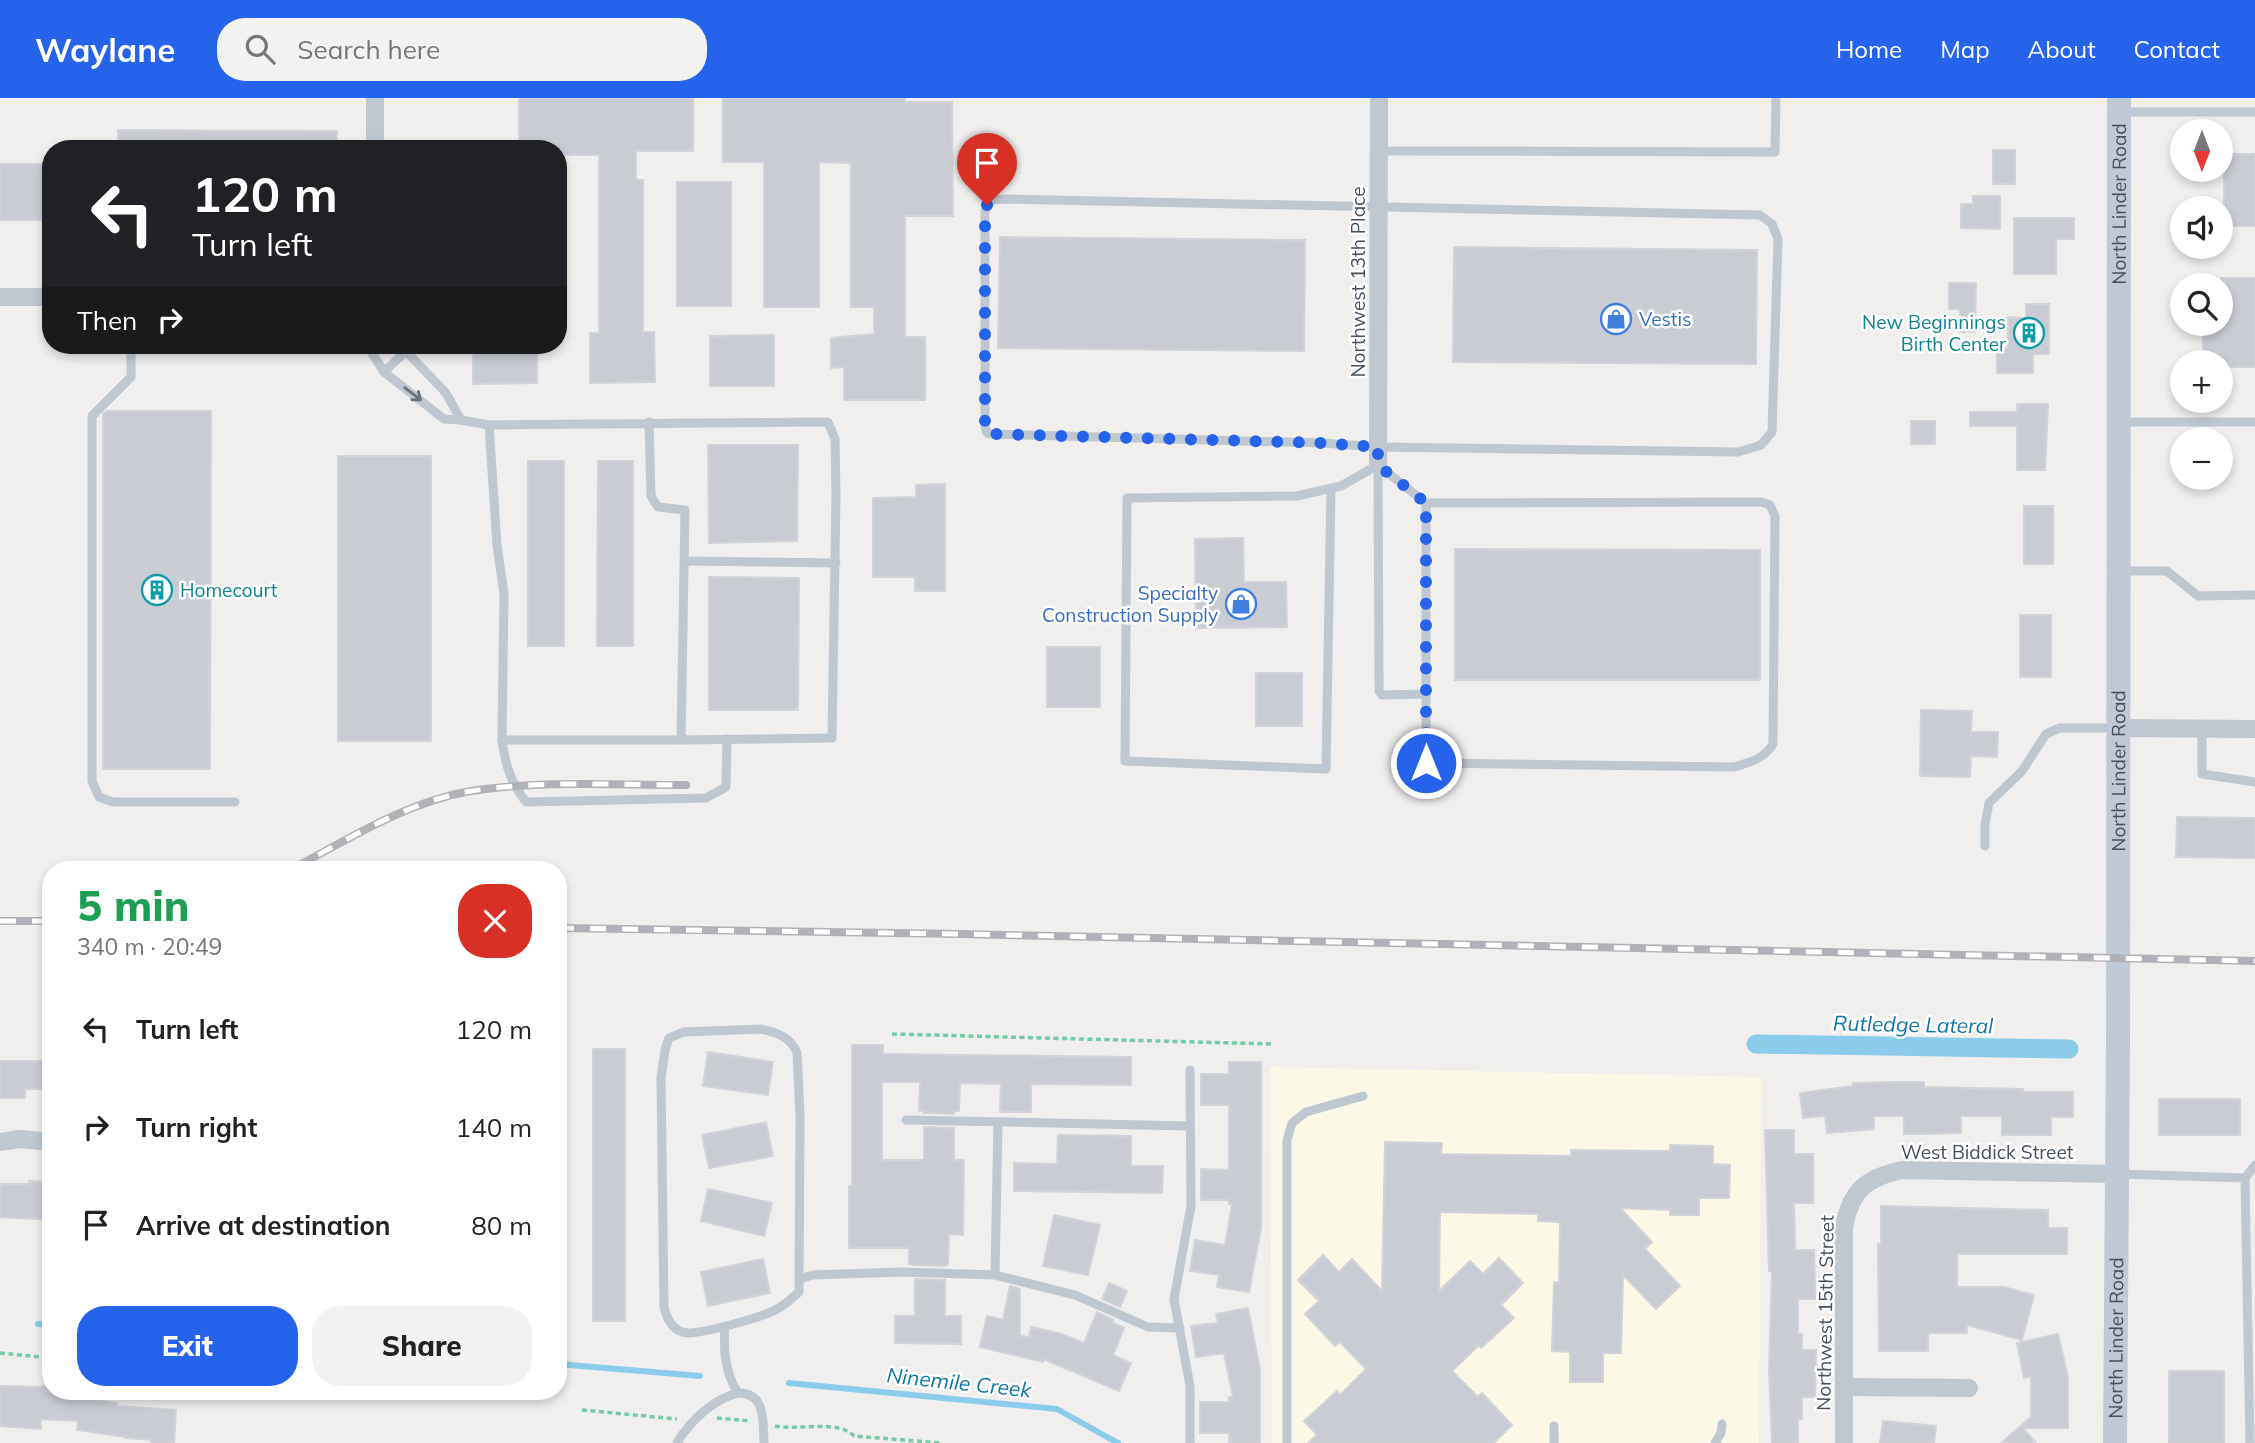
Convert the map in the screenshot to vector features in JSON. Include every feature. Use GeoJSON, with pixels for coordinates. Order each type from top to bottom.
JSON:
{"type":"FeatureCollection","features":[{"type":"Feature","properties":{"kind":"main road","name":"North Linder Road"},"geometry":{"type":"LineString","coordinates":[[2115,1443],[2119,105]]}},
{"type":"Feature","properties":{"kind":"street"},"geometry":{"type":"LineString","coordinates":[[375,98],[375,140]]}},
{"type":"Feature","properties":{"kind":"street","name":"Northwest 13th Place"},"geometry":{"type":"LineString","coordinates":[[1378,456],[1379,98]]}},
{"type":"Feature","properties":{"kind":"street"},"geometry":{"type":"LineString","coordinates":[[0,297],[42,297]]}},
{"type":"Feature","properties":{"kind":"street"},"geometry":{"type":"LineString","coordinates":[[2118,728],[2255,729]]}},
{"type":"Feature","properties":{"kind":"street"},"geometry":{"type":"LineString","coordinates":[[0,1142],[19,1139],[42,1141]]}},
{"type":"Feature","properties":{"kind":"street","name":"West Biddick Street"},"geometry":{"type":"LineString","coordinates":[[1861,1187],[1880,1175],[1902,1170],[2116,1174]]}},
{"type":"Feature","properties":{"kind":"street","name":"Northwest 15th Street"},"geometry":{"type":"LineString","coordinates":[[1844,1443],[1844,1227],[1848,1206],[1861,1187]]}},
{"type":"Feature","properties":{"kind":"street"},"geometry":{"type":"LineString","coordinates":[[1844,1387],[1969,1388]]}},
{"type":"Feature","properties":{"kind":"lane"},"geometry":{"type":"LineString","coordinates":[[1379,150],[1775,152],[1776,98]]}},
{"type":"Feature","properties":{"kind":"lane"},"geometry":{"type":"LineString","coordinates":[[2119,105],[2255,112]]}},
{"type":"Feature","properties":{"kind":"lane"},"geometry":{"type":"LineString","coordinates":[[991,200],[1379,207],[1760,215],[1772,224],[1778,239],[1772,432],[1761,445],[1738,452],[1378,456],[1322,443],[987,432],[985,211],[991,200]]}},
{"type":"Feature","properties":{"kind":"lane"},"geometry":{"type":"LineString","coordinates":[[131,354],[131,377],[92,416],[92,781],[99,797],[113,802],[235,802]]}},
{"type":"Feature","properties":{"kind":"lane"},"geometry":{"type":"LineString","coordinates":[[373,354],[384,372],[444,419],[489,425],[828,422],[835,439],[836,563],[832,738],[502,740]]}},
{"type":"Feature","properties":{"kind":"lane"},"geometry":{"type":"LineString","coordinates":[[384,372],[398,354]]}},
{"type":"Feature","properties":{"kind":"lane"},"geometry":{"type":"LineString","coordinates":[[407,354],[446,393],[461,421]]}},
{"type":"Feature","properties":{"kind":"lane"},"geometry":{"type":"LineString","coordinates":[[649,422],[651,496],[658,507],[685,510],[681,740]]}},
{"type":"Feature","properties":{"kind":"lane"},"geometry":{"type":"LineString","coordinates":[[2118,422],[2255,422]]}},
{"type":"Feature","properties":{"kind":"lane"},"geometry":{"type":"LineString","coordinates":[[489,425],[497,545],[504,594],[502,740],[504,759],[514,787],[526,802],[706,798],[726,787],[727,739]]}},
{"type":"Feature","properties":{"kind":"lane"},"geometry":{"type":"LineString","coordinates":[[1331,488],[1326,769],[1125,761],[1127,498],[1297,496],[1331,488],[1341,486],[1378,456]]}},
{"type":"Feature","properties":{"kind":"lane"},"geometry":{"type":"LineString","coordinates":[[1378,456],[1426,503],[1761,502],[1770,505],[1775,516],[1773,744],[1768,753],[1734,767],[1426,763],[1426,503]]}},
{"type":"Feature","properties":{"kind":"lane"},"geometry":{"type":"LineString","coordinates":[[1378,456],[1379,691],[1382,695],[1426,694]]}},
{"type":"Feature","properties":{"kind":"lane"},"geometry":{"type":"LineString","coordinates":[[684,561],[836,563]]}},
{"type":"Feature","properties":{"kind":"lane"},"geometry":{"type":"LineString","coordinates":[[2118,571],[2167,571],[2198,596],[2255,595]]}},
{"type":"Feature","properties":{"kind":"lane"},"geometry":{"type":"LineString","coordinates":[[1985,846],[1989,803],[2022,771],[2046,734],[2060,728],[2118,728]]}},
{"type":"Feature","properties":{"kind":"lane"},"geometry":{"type":"LineString","coordinates":[[2202,728],[2202,774],[2255,782]]}},
{"type":"Feature","properties":{"kind":"lane"},"geometry":{"type":"LineString","coordinates":[[760,1029],[776,1032],[794,1045],[797,1054],[800,1115],[799,1292],[769,1313],[725,1326],[688,1333],[678,1329],[666,1318],[661,1077],[669,1038],[684,1032],[760,1029]]}},
{"type":"Feature","properties":{"kind":"lane"},"geometry":{"type":"LineString","coordinates":[[1190,1070],[1191,1206],[1174,1298],[1190,1386],[1190,1443]]}},
{"type":"Feature","properties":{"kind":"lane"},"geometry":{"type":"LineString","coordinates":[[1287,1443],[1287,1140],[1292,1123],[1306,1112],[1363,1096]]}},
{"type":"Feature","properties":{"kind":"lane"},"geometry":{"type":"LineString","coordinates":[[906,1120],[1190,1126]]}},
{"type":"Feature","properties":{"kind":"lane"},"geometry":{"type":"LineString","coordinates":[[995,1275],[998,1122]]}},
{"type":"Feature","properties":{"kind":"lane"},"geometry":{"type":"LineString","coordinates":[[2250,1443],[2250,1225],[2245,1178],[2255,1165]]}},
{"type":"Feature","properties":{"kind":"lane"},"geometry":{"type":"LineString","coordinates":[[2116,1174],[2245,1178]]}},
{"type":"Feature","properties":{"kind":"lane"},"geometry":{"type":"LineString","coordinates":[[799,1279],[813,1275],[902,1272],[995,1275],[1075,1295],[1148,1327],[1180,1328]]}},
{"type":"Feature","properties":{"kind":"lane"},"geometry":{"type":"LineString","coordinates":[[725,1326],[725,1361],[730,1382],[738,1393]]}},
{"type":"Feature","properties":{"kind":"lane"},"geometry":{"type":"LineString","coordinates":[[677,1443],[696,1419],[723,1397],[738,1393],[744,1393],[758,1401],[764,1415],[764,1443]]}},
{"type":"Feature","properties":{"kind":"lane"},"geometry":{"type":"LineString","coordinates":[[1715,1443],[1723,1424]]}},
{"type":"Feature","properties":{"kind":"lane"},"geometry":{"type":"LineString","coordinates":[[1554,1426],[1554,1443]]}},
{"type":"Feature","properties":{"kind":"path"},"geometry":{"type":"LineString","coordinates":[[892,1034],[1272,1044]]}},
{"type":"Feature","properties":{"kind":"path"},"geometry":{"type":"LineString","coordinates":[[0,1353],[42,1356]]}},
{"type":"Feature","properties":{"kind":"shaded area"},"geometry":{"type":"Polygon","coordinates":[[[1270,1067],[1761,1077],[1759,1443],[1272,1443],[1270,1067]]]}},
{"type":"Feature","properties":{"kind":"building"},"geometry":{"type":"Polygon","coordinates":[[[519,98],[693,98],[693,151],[636,151],[636,180],[643,180],[643,332],[654,332],[655,382],[590,383],[590,333],[599,333],[599,155],[567,155],[567,140],[519,140],[519,98]]]}},
{"type":"Feature","properties":{"kind":"building"},"geometry":{"type":"Polygon","coordinates":[[[723,98],[905,98],[905,102],[952,102],[953,216],[905,216],[905,337],[925,337],[925,400],[844,400],[844,367],[831,368],[831,338],[874,334],[874,307],[851,307],[851,163],[819,162],[819,307],[764,307],[764,162],[723,162],[723,98]]]}},
{"type":"Feature","properties":{"kind":"building"},"geometry":{"type":"Polygon","coordinates":[[[118,130],[337,131],[337,140],[118,140],[118,130]]]}},
{"type":"Feature","properties":{"kind":"building"},"geometry":{"type":"Polygon","coordinates":[[[1993,150],[2015,150],[2015,184],[1993,184],[1993,150]]]}},
{"type":"Feature","properties":{"kind":"building"},"geometry":{"type":"Polygon","coordinates":[[[2233,154],[2255,154],[2255,226],[2233,226],[2233,196],[2224,196],[2224,182],[2233,182],[2233,154]]]}},
{"type":"Feature","properties":{"kind":"building"},"geometry":{"type":"Polygon","coordinates":[[[0,164],[42,164],[42,220],[0,220],[0,164]]]}},
{"type":"Feature","properties":{"kind":"building"},"geometry":{"type":"Polygon","coordinates":[[[677,182],[731,182],[731,306],[677,306],[677,182]]]}},
{"type":"Feature","properties":{"kind":"building"},"geometry":{"type":"Polygon","coordinates":[[[1973,196],[2000,196],[2000,229],[1961,228],[1961,204],[1973,204],[1973,196]]]}},
{"type":"Feature","properties":{"kind":"building"},"geometry":{"type":"Polygon","coordinates":[[[2014,218],[2074,218],[2074,239],[2056,239],[2056,274],[2014,274],[2014,218]]]}},
{"type":"Feature","properties":{"kind":"building"},"geometry":{"type":"Polygon","coordinates":[[[1000,237],[1305,240],[1304,351],[998,348],[1000,237]]]}},
{"type":"Feature","properties":{"kind":"building"},"geometry":{"type":"Polygon","coordinates":[[[1454,247],[1757,250],[1756,364],[1453,362],[1454,247]]]}},
{"type":"Feature","properties":{"kind":"building"},"geometry":{"type":"Polygon","coordinates":[[[2233,278],[2255,278],[2255,367],[2233,367],[2233,350],[2203,350],[2203,336],[2233,336],[2233,278]]]}},
{"type":"Feature","properties":{"kind":"building"},"geometry":{"type":"Polygon","coordinates":[[[1949,283],[1976,283],[1975,332],[1959,332],[1960,309],[1949,309],[1949,283]]]}},
{"type":"Feature","properties":{"kind":"building","name":"New Beginnings Birth Center"},"geometry":{"type":"Polygon","coordinates":[[[2026,304],[2049,304],[2049,354],[2033,354],[2033,373],[1997,373],[1997,348],[2008,348],[2008,317],[2026,318],[2026,304]]]}},
{"type":"Feature","properties":{"kind":"building"},"geometry":{"type":"Polygon","coordinates":[[[774,335],[774,386],[710,386],[710,336],[774,335]]]}},
{"type":"Feature","properties":{"kind":"building"},"geometry":{"type":"Polygon","coordinates":[[[473,354],[537,354],[537,383],[473,384],[473,354]]]}},
{"type":"Feature","properties":{"kind":"building"},"geometry":{"type":"Polygon","coordinates":[[[2017,404],[2048,404],[2045,470],[2017,470],[2017,426],[1970,426],[1970,412],[2017,412],[2017,404]]]}},
{"type":"Feature","properties":{"kind":"building","name":"Homecourt"},"geometry":{"type":"Polygon","coordinates":[[[107,411],[211,411],[210,769],[103,769],[103,414],[107,411]]]}},
{"type":"Feature","properties":{"kind":"building"},"geometry":{"type":"Polygon","coordinates":[[[1911,421],[1935,421],[1935,444],[1911,444],[1911,421]]]}},
{"type":"Feature","properties":{"kind":"building"},"geometry":{"type":"Polygon","coordinates":[[[708,445],[798,445],[797,541],[709,543],[708,445]]]}},
{"type":"Feature","properties":{"kind":"building"},"geometry":{"type":"Polygon","coordinates":[[[338,456],[431,456],[431,741],[338,741],[338,456]]]}},
{"type":"Feature","properties":{"kind":"building"},"geometry":{"type":"Polygon","coordinates":[[[528,461],[564,461],[564,646],[528,646],[528,461]]]}},
{"type":"Feature","properties":{"kind":"building"},"geometry":{"type":"Polygon","coordinates":[[[598,461],[633,461],[633,646],[597,646],[598,461]]]}},
{"type":"Feature","properties":{"kind":"building"},"geometry":{"type":"Polygon","coordinates":[[[945,484],[945,591],[915,591],[915,577],[873,577],[873,498],[916,497],[916,485],[945,484]]]}},
{"type":"Feature","properties":{"kind":"building"},"geometry":{"type":"Polygon","coordinates":[[[2024,506],[2053,506],[2053,564],[2024,564],[2024,506]]]}},
{"type":"Feature","properties":{"kind":"building","name":"Specialty Construction Supply"},"geometry":{"type":"Polygon","coordinates":[[[1243,538],[1244,582],[1286,582],[1287,627],[1196,628],[1195,539],[1243,538]]]}},
{"type":"Feature","properties":{"kind":"building"},"geometry":{"type":"Polygon","coordinates":[[[1455,549],[1760,550],[1760,680],[1455,680],[1455,549]]]}},
{"type":"Feature","properties":{"kind":"building"},"geometry":{"type":"Polygon","coordinates":[[[709,577],[799,578],[798,710],[709,710],[709,577]]]}},
{"type":"Feature","properties":{"kind":"building"},"geometry":{"type":"Polygon","coordinates":[[[2020,615],[2051,615],[2051,677],[2020,677],[2020,615]]]}},
{"type":"Feature","properties":{"kind":"building"},"geometry":{"type":"Polygon","coordinates":[[[1047,647],[1100,647],[1100,707],[1047,707],[1047,647]]]}},
{"type":"Feature","properties":{"kind":"building"},"geometry":{"type":"Polygon","coordinates":[[[1256,673],[1302,673],[1302,726],[1256,726],[1256,673]]]}},
{"type":"Feature","properties":{"kind":"building"},"geometry":{"type":"Polygon","coordinates":[[[1921,710],[1972,711],[1971,732],[1998,732],[1997,757],[1971,756],[1970,777],[1920,776],[1921,710]]]}},
{"type":"Feature","properties":{"kind":"building"},"geometry":{"type":"Polygon","coordinates":[[[2177,817],[2255,818],[2255,858],[2176,857],[2177,817]]]}},
{"type":"Feature","properties":{"kind":"building"},"geometry":{"type":"Polygon","coordinates":[[[852,1045],[883,1045],[883,1054],[1131,1057],[1131,1085],[1031,1084],[1031,1112],[1000,1112],[1001,1084],[960,1083],[959,1111],[954,1111],[954,1114],[919,1111],[920,1082],[882,1082],[882,1160],[924,1160],[924,1127],[954,1128],[954,1160],[964,1160],[963,1235],[949,1234],[948,1264],[945,1266],[915,1265],[909,1264],[909,1248],[849,1248],[852,1045]]]}},
{"type":"Feature","properties":{"kind":"building"},"geometry":{"type":"Polygon","coordinates":[[[593,1049],[625,1049],[625,1321],[593,1321],[593,1049]]]}},
{"type":"Feature","properties":{"kind":"building"},"geometry":{"type":"Polygon","coordinates":[[[708,1052],[773,1062],[768,1095],[703,1086],[708,1052]]]}},
{"type":"Feature","properties":{"kind":"building"},"geometry":{"type":"Polygon","coordinates":[[[0,1061],[42,1061],[42,1089],[25,1089],[25,1098],[0,1098],[0,1061]]]}},
{"type":"Feature","properties":{"kind":"building"},"geometry":{"type":"Polygon","coordinates":[[[1229,1062],[1261,1062],[1261,1228],[1249,1292],[1217,1287],[1219,1275],[1190,1271],[1195,1240],[1225,1245],[1232,1204],[1229,1204],[1229,1200],[1201,1200],[1201,1169],[1229,1170],[1229,1105],[1201,1105],[1201,1074],[1229,1074],[1229,1062]]]}},
{"type":"Feature","properties":{"kind":"building"},"geometry":{"type":"Polygon","coordinates":[[[1924,1082],[1924,1087],[2073,1092],[2073,1117],[2051,1117],[2051,1135],[2002,1135],[2002,1116],[1961,1116],[1961,1133],[1924,1134],[1904,1134],[1904,1116],[1874,1116],[1874,1129],[1827,1133],[1825,1116],[1803,1118],[1800,1093],[1853,1086],[1853,1083],[1924,1082]]]}},
{"type":"Feature","properties":{"kind":"building"},"geometry":{"type":"Polygon","coordinates":[[[2159,1099],[2240,1099],[2240,1135],[2159,1135],[2159,1099]]]}},
{"type":"Feature","properties":{"kind":"building"},"geometry":{"type":"Polygon","coordinates":[[[766,1122],[773,1156],[709,1168],[702,1135],[766,1122]]]}},
{"type":"Feature","properties":{"kind":"building"},"geometry":{"type":"Polygon","coordinates":[[[1765,1130],[1794,1130],[1794,1154],[1813,1154],[1813,1203],[1794,1203],[1795,1250],[1814,1250],[1815,1280],[1815,1299],[1798,1299],[1798,1334],[1802,1334],[1802,1350],[1816,1350],[1815,1397],[1802,1397],[1798,1443],[1772,1443],[1769,1370],[1772,1271],[1769,1271],[1765,1130]]]}},
{"type":"Feature","properties":{"kind":"building"},"geometry":{"type":"Polygon","coordinates":[[[1058,1135],[1131,1136],[1131,1166],[1163,1166],[1162,1193],[1014,1191],[1014,1163],[1057,1164],[1058,1135]]]}},
{"type":"Feature","properties":{"kind":"building"},"geometry":{"type":"Polygon","coordinates":[[[1385,1142],[1442,1143],[1441,1154],[1571,1156],[1571,1150],[1670,1151],[1670,1145],[1713,1146],[1713,1164],[1730,1165],[1729,1198],[1699,1198],[1699,1215],[1670,1215],[1670,1210],[1620,1208],[1652,1242],[1645,1249],[1680,1286],[1656,1309],[1623,1275],[1621,1353],[1603,1353],[1603,1382],[1570,1382],[1570,1352],[1552,1351],[1554,1282],[1559,1283],[1560,1222],[1538,1221],[1538,1214],[1440,1212],[1439,1291],[1470,1261],[1483,1274],[1499,1258],[1523,1283],[1501,1305],[1514,1318],[1481,1348],[1479,1345],[1452,1371],[1478,1397],[1482,1393],[1512,1425],[1494,1443],[1308,1443],[1317,1435],[1304,1421],[1337,1391],[1340,1395],[1366,1369],[1340,1342],[1335,1346],[1305,1314],[1319,1301],[1298,1280],[1323,1255],[1339,1272],[1352,1259],[1382,1291],[1385,1142]]]}},
{"type":"Feature","properties":{"kind":"building"},"geometry":{"type":"Polygon","coordinates":[[[29,1181],[42,1182],[42,1219],[0,1217],[0,1184],[29,1184],[29,1181]]]}},
{"type":"Feature","properties":{"kind":"building"},"geometry":{"type":"Polygon","coordinates":[[[708,1189],[772,1203],[764,1236],[701,1221],[708,1189]]]}},
{"type":"Feature","properties":{"kind":"building"},"geometry":{"type":"Polygon","coordinates":[[[1881,1206],[2048,1210],[2048,1228],[2067,1228],[2067,1254],[1957,1254],[1957,1287],[2004,1287],[2034,1295],[2022,1340],[1967,1325],[1967,1333],[1928,1333],[1928,1351],[1879,1351],[1878,1244],[1881,1244],[1881,1206]]]}},
{"type":"Feature","properties":{"kind":"building"},"geometry":{"type":"Polygon","coordinates":[[[1054,1215],[1100,1225],[1088,1275],[1043,1266],[1054,1215]]]}},
{"type":"Feature","properties":{"kind":"building"},"geometry":{"type":"Polygon","coordinates":[[[763,1259],[770,1293],[708,1306],[701,1272],[763,1259]]]}},
{"type":"Feature","properties":{"kind":"building"},"geometry":{"type":"Polygon","coordinates":[[[915,1279],[945,1280],[945,1316],[961,1316],[961,1344],[895,1343],[895,1316],[915,1316],[915,1279]]]}},
{"type":"Feature","properties":{"kind":"building"},"geometry":{"type":"Polygon","coordinates":[[[1109,1283],[1127,1291],[1120,1307],[1102,1299],[1109,1283]]]}},
{"type":"Feature","properties":{"kind":"building"},"geometry":{"type":"Polygon","coordinates":[[[1010,1286],[1020,1289],[1020,1336],[1029,1337],[1031,1327],[1062,1334],[1084,1343],[1097,1312],[1124,1328],[1113,1355],[1131,1363],[1119,1391],[1043,1359],[1043,1362],[980,1347],[987,1316],[1003,1320],[1010,1286]]]}},
{"type":"Feature","properties":{"kind":"building"},"geometry":{"type":"Polygon","coordinates":[[[1248,1308],[1260,1369],[1260,1443],[1229,1443],[1229,1433],[1200,1433],[1200,1402],[1229,1402],[1229,1397],[1233,1397],[1224,1353],[1196,1357],[1191,1326],[1218,1323],[1216,1314],[1248,1308]]]}},
{"type":"Feature","properties":{"kind":"building"},"geometry":{"type":"Polygon","coordinates":[[[2058,1334],[2068,1377],[2068,1428],[2023,1428],[2036,1443],[2001,1443],[2031,1417],[2031,1376],[2024,1378],[2017,1343],[2058,1334]]]}},
{"type":"Feature","properties":{"kind":"building"},"geometry":{"type":"Polygon","coordinates":[[[2169,1371],[2224,1371],[2224,1443],[2169,1443],[2169,1371]]]}},
{"type":"Feature","properties":{"kind":"building"},"geometry":{"type":"Polygon","coordinates":[[[0,1386],[42,1387],[42,1400],[93,1400],[117,1403],[116,1406],[176,1410],[174,1443],[151,1443],[152,1440],[77,1430],[78,1421],[41,1419],[41,1429],[0,1426],[0,1386]]]}},
{"type":"Feature","properties":{"kind":"building"},"geometry":{"type":"Polygon","coordinates":[[[1883,1421],[1936,1426],[1934,1443],[1880,1443],[1883,1421]]]}},
{"type":"Feature","properties":{"kind":"waterway","name":"Rutledge Lateral"},"geometry":{"type":"LineString","coordinates":[[1756,1044],[2069,1049]]}},
{"type":"Feature","properties":{"kind":"waterway","name":"Ninemile Creek"},"geometry":{"type":"LineString","coordinates":[[38,1324],[42,1324]]}},
{"type":"Feature","properties":{"kind":"waterway","name":"Ninemile Creek"},"geometry":{"type":"LineString","coordinates":[[567,1365],[700,1376]]}},
{"type":"Feature","properties":{"kind":"waterway","name":"Ninemile Creek"},"geometry":{"type":"LineString","coordinates":[[789,1383],[1057,1409],[1118,1443]]}},
{"type":"Feature","properties":{"kind":"railway"},"geometry":{"type":"LineString","coordinates":[[307,861],[400,813],[447,796],[471,791],[551,784],[686,785]]}},
{"type":"Feature","properties":{"kind":"railway"},"geometry":{"type":"LineString","coordinates":[[0,921],[42,921]]}},
{"type":"Feature","properties":{"kind":"railway"},"geometry":{"type":"LineString","coordinates":[[567,928],[2255,961]]}},
{"type":"Feature","properties":{"kind":"place","name":"Vestis"},"geometry":{"type":"Point","coordinates":[1616,319]}},
{"type":"Feature","properties":{"kind":"place","name":"New Beginnings Birth Center"},"geometry":{"type":"Point","coordinates":[2029,333]}},
{"type":"Feature","properties":{"kind":"place","name":"Homecourt"},"geometry":{"type":"Point","coordinates":[157,590]}},
{"type":"Feature","properties":{"kind":"place","name":"Specialty Construction Supply"},"geometry":{"type":"Point","coordinates":[1241,604]}},
{"type":"Feature","properties":{"kind":"route"},"geometry":{"type":"LineString","coordinates":[[987,205],[987,432],[1378,447],[1378,465],[1426,503],[1426,763]]}}]}
